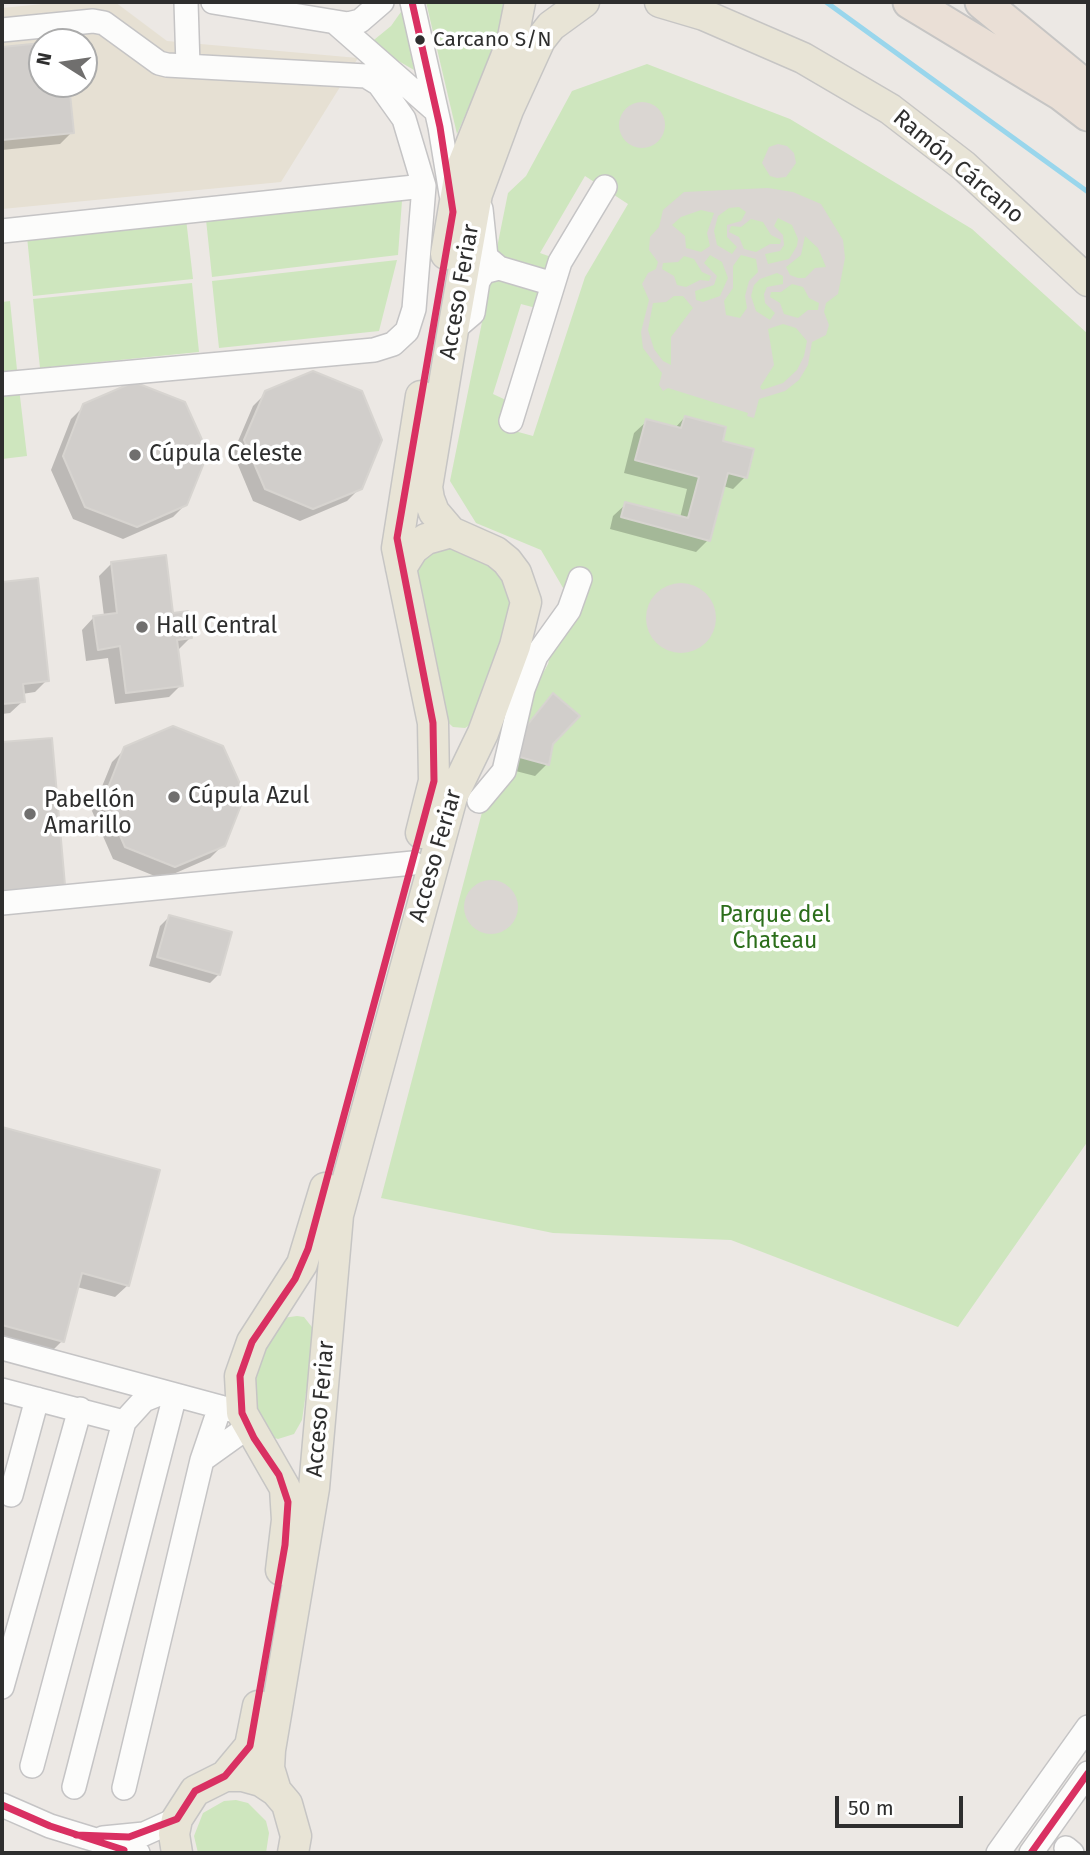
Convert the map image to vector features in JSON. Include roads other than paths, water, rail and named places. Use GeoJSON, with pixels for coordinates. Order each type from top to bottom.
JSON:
{"type":"FeatureCollection","features":[{"type":"Feature","properties":{"kind":"highway"},"geometry":{"type":"LineString","coordinates":[[910,2],[1062,94],[1088,114]]}},
{"type":"Feature","properties":{"kind":"highway"},"geometry":{"type":"LineString","coordinates":[[982,2],[1088,89]]}},
{"type":"Feature","properties":{"kind":"main road","name":"Acceso Feriar"},"geometry":{"type":"LineString","coordinates":[[225,1776],[250,1746],[285,1545],[286,1495],[266,1453],[237,1416],[242,1364],[252,1342],[295,1279],[308,1249],[433,781],[433,723],[397,538],[460,172],[517,27],[520,2]]}},
{"type":"Feature","properties":{"kind":"main road"},"geometry":{"type":"LineString","coordinates":[[543,2],[570,6],[584,2]]}},
{"type":"Feature","properties":{"kind":"main road","name":"Acceso Feriar"},"geometry":{"type":"LineString","coordinates":[[276,1791],[269,1768],[270,1750],[314,1488],[333,1248],[341,1203],[452,797],[483,733],[523,618],[525,592],[516,573],[496,552],[451,532],[435,512],[427,487],[453,330],[477,194],[508,110],[533,54],[551,26],[584,2]]}},
{"type":"Feature","properties":{"kind":"main road","name":"Ramón Cárcano"},"geometry":{"type":"LineString","coordinates":[[660,2],[691,8],[803,58],[890,109],[964,166],[1088,281]]}},
{"type":"Feature","properties":{"kind":"main road"},"geometry":{"type":"LineString","coordinates":[[401,568],[413,549],[426,539],[451,532]]}},
{"type":"Feature","properties":{"kind":"main road"},"geometry":{"type":"LineString","coordinates":[[433,723],[460,737],[483,733]]}},
{"type":"Feature","properties":{"kind":"main road"},"geometry":{"type":"LineString","coordinates":[[275,1308],[289,1304],[300,1306],[327,1327]]}},
{"type":"Feature","properties":{"kind":"main road"},"geometry":{"type":"LineString","coordinates":[[266,1453],[288,1452],[320,1438]]}},
{"type":"Feature","properties":{"kind":"main road"},"geometry":{"type":"LineString","coordinates":[[177,1853],[174,1834],[177,1819],[195,1791],[225,1776],[243,1776],[261,1781],[276,1791],[294,1820],[295,1848]]}},
{"type":"Feature","properties":{"kind":"street"},"geometry":{"type":"LineString","coordinates":[[186,2],[188,66]]}},
{"type":"Feature","properties":{"kind":"street"},"geometry":{"type":"LineString","coordinates":[[213,2],[337,24],[360,21],[382,2]]}},
{"type":"Feature","properties":{"kind":"street"},"geometry":{"type":"LineString","coordinates":[[412,2],[438,119],[453,212]]}},
{"type":"Feature","properties":{"kind":"street"},"geometry":{"type":"LineString","coordinates":[[2,30],[93,21],[104,23],[159,63],[366,76],[379,84],[404,119],[421,176]]}},
{"type":"Feature","properties":{"kind":"street"},"geometry":{"type":"LineString","coordinates":[[337,24],[438,119]]}},
{"type":"Feature","properties":{"kind":"street"},"geometry":{"type":"LineString","coordinates":[[2,384],[374,350],[393,344],[407,331],[414,309],[421,176],[438,119]]}},
{"type":"Feature","properties":{"kind":"street"},"geometry":{"type":"LineString","coordinates":[[2,231],[421,176]]}},
{"type":"Feature","properties":{"kind":"street"},"geometry":{"type":"LineString","coordinates":[[511,421],[565,252],[605,187]]}},
{"type":"Feature","properties":{"kind":"street"},"geometry":{"type":"LineString","coordinates":[[477,194],[485,223],[486,257],[499,268],[553,284]]}},
{"type":"Feature","properties":{"kind":"street"},"geometry":{"type":"LineString","coordinates":[[453,330],[473,313],[478,281],[484,272],[499,268]]}},
{"type":"Feature","properties":{"kind":"street"},"geometry":{"type":"LineString","coordinates":[[479,801],[504,771],[523,689],[536,656],[569,610],[580,579]]}},
{"type":"Feature","properties":{"kind":"street"},"geometry":{"type":"LineString","coordinates":[[2,903],[413,863]]}},
{"type":"Feature","properties":{"kind":"street"},"geometry":{"type":"LineString","coordinates":[[2,1348],[169,1394],[237,1416]]}},
{"type":"Feature","properties":{"kind":"street"},"geometry":{"type":"LineString","coordinates":[[2,1390],[124,1422]]}},
{"type":"Feature","properties":{"kind":"street"},"geometry":{"type":"LineString","coordinates":[[32,1766],[124,1422],[144,1400],[169,1394]]}},
{"type":"Feature","properties":{"kind":"street"},"geometry":{"type":"LineString","coordinates":[[74,1787],[169,1394]]}},
{"type":"Feature","properties":{"kind":"street"},"geometry":{"type":"LineString","coordinates":[[11,1495],[37,1399]]}},
{"type":"Feature","properties":{"kind":"street"},"geometry":{"type":"LineString","coordinates":[[2,1687],[80,1409]]}},
{"type":"Feature","properties":{"kind":"street"},"geometry":{"type":"LineString","coordinates":[[124,1787],[202,1460],[237,1416]]}},
{"type":"Feature","properties":{"kind":"street"},"geometry":{"type":"LineString","coordinates":[[202,1460],[237,1416]]}},
{"type":"Feature","properties":{"kind":"street"},"geometry":{"type":"LineString","coordinates":[[998,1853],[1088,1727]]}},
{"type":"Feature","properties":{"kind":"street"},"geometry":{"type":"LineString","coordinates":[[1031,1853],[1088,1773]]}},
{"type":"Feature","properties":{"kind":"street"},"geometry":{"type":"LineString","coordinates":[[2,1805],[76,1835],[138,1853]]}},
{"type":"Feature","properties":{"kind":"street"},"geometry":{"type":"LineString","coordinates":[[76,1835],[129,1838],[177,1819]]}},
{"type":"Feature","properties":{"kind":"waterway"},"geometry":{"type":"LineString","coordinates":[[826,2],[1088,192]]}},
{"type":"Feature","properties":{"kind":"place","name":"Carcano S/N"},"geometry":{"type":"Point","coordinates":[420,40]}},
{"type":"Feature","properties":{"kind":"place","name":"Cúpula Celeste"},"geometry":{"type":"Point","coordinates":[135,455]}},
{"type":"Feature","properties":{"kind":"place","name":"Hall Central"},"geometry":{"type":"Point","coordinates":[142,627]}},
{"type":"Feature","properties":{"kind":"place","name":"Cúpula Azul"},"geometry":{"type":"Point","coordinates":[174,797]}},
{"type":"Feature","properties":{"kind":"place","name":"Pabellón Amarillo"},"geometry":{"type":"Point","coordinates":[30,814]}},
{"type":"Feature","properties":{"kind":"park label","name":"Parque del Chateau"},"geometry":{"type":"Point","coordinates":[775,929]}}]}
